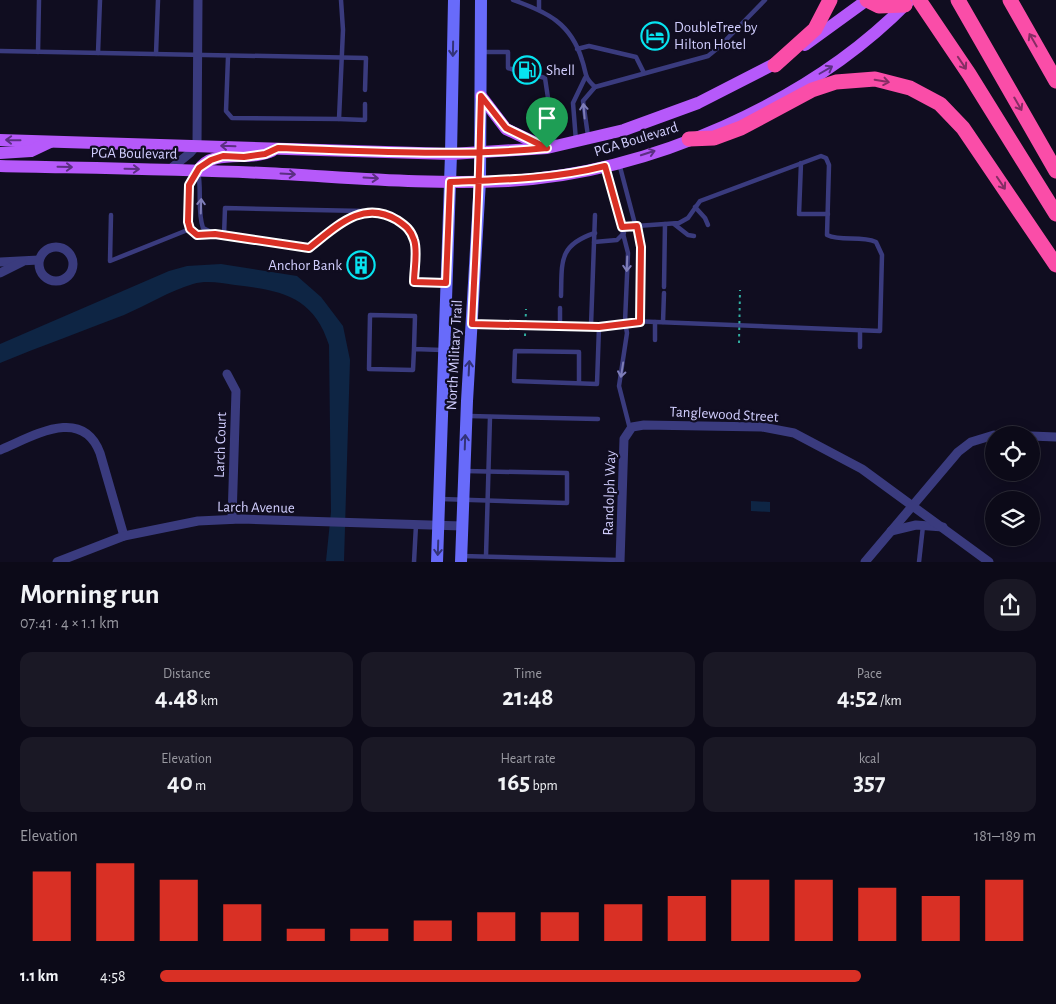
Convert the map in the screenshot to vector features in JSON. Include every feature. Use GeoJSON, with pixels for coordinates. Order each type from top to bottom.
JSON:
{"type":"FeatureCollection","features":[{"type":"Feature","properties":{"kind":"highway"},"geometry":{"type":"LineString","coordinates":[[775,65],[815,30],[830,0]]}},
{"type":"Feature","properties":{"kind":"highway"},"geometry":{"type":"LineString","coordinates":[[867,0],[879,6],[911,2],[935,23],[970,74],[1056,214]]}},
{"type":"Feature","properties":{"kind":"highway"},"geometry":{"type":"LineString","coordinates":[[1010,0],[1056,81]]}},
{"type":"Feature","properties":{"kind":"highway"},"geometry":{"type":"LineString","coordinates":[[958,1],[1056,171]]}},
{"type":"Feature","properties":{"kind":"highway"},"geometry":{"type":"LineString","coordinates":[[689,139],[714,138],[741,128],[812,90],[836,82],[875,79],[910,88],[940,104],[963,128],[1056,265]]}},
{"type":"Feature","properties":{"kind":"main road","name":"North Military Trail"},"geometry":{"type":"LineString","coordinates":[[438,562],[454,0]]}},
{"type":"Feature","properties":{"kind":"main road","name":"North Military Trail"},"geometry":{"type":"LineString","coordinates":[[461,559],[466,416],[480,181],[482,0]]}},
{"type":"Feature","properties":{"kind":"main road","name":"PGA Boulevard"},"geometry":{"type":"LineString","coordinates":[[0,140],[451,154],[551,147],[624,130],[698,103],[775,65],[867,0]]}},
{"type":"Feature","properties":{"kind":"main road","name":"PGA Boulevard"},"geometry":{"type":"LineString","coordinates":[[0,166],[198,171],[450,182],[509,181],[584,171],[619,162],[689,139],[753,112],[833,66],[865,43],[911,2]]}},
{"type":"Feature","properties":{"kind":"main road"},"geometry":{"type":"LineString","coordinates":[[481,96],[506,128],[551,147]]}},
{"type":"Feature","properties":{"kind":"main road"},"geometry":{"type":"LineString","coordinates":[[0,153],[31,151],[52,141]]}},
{"type":"Feature","properties":{"kind":"main road"},"geometry":{"type":"LineString","coordinates":[[198,171],[211,160],[223,156],[244,157],[265,154],[278,148]]}},
{"type":"Feature","properties":{"kind":"street"},"geometry":{"type":"LineString","coordinates":[[169,170],[197,145],[198,0]]}},
{"type":"Feature","properties":{"kind":"street"},"geometry":{"type":"LineString","coordinates":[[0,262],[39,260]]}},
{"type":"Feature","properties":{"kind":"street"},"geometry":{"type":"LineString","coordinates":[[0,273],[26,261]]}},
{"type":"Feature","properties":{"kind":"street","name":"Larch Court"},"geometry":{"type":"LineString","coordinates":[[228,374],[236,391],[232,519]]}},
{"type":"Feature","properties":{"kind":"street","name":"Tanglewood Street"},"geometry":{"type":"LineString","coordinates":[[631,429],[644,425],[778,429],[805,438],[862,469],[989,562]]}},
{"type":"Feature","properties":{"kind":"street"},"geometry":{"type":"LineString","coordinates":[[0,450],[59,427],[78,428],[84,431],[94,440],[100,452],[124,536]]}},
{"type":"Feature","properties":{"kind":"street","name":"Randolph Way"},"geometry":{"type":"LineString","coordinates":[[620,561],[624,439],[631,429]]}},
{"type":"Feature","properties":{"kind":"street"},"geometry":{"type":"LineString","coordinates":[[865,562],[964,446],[985,436]]}},
{"type":"Feature","properties":{"kind":"street"},"geometry":{"type":"LineString","coordinates":[[1040,436],[1056,437]]}},
{"type":"Feature","properties":{"kind":"street","name":"Larch Avenue"},"geometry":{"type":"LineString","coordinates":[[57,562],[124,536],[166,526],[232,519],[462,526]]}},
{"type":"Feature","properties":{"kind":"street"},"geometry":{"type":"LineString","coordinates":[[891,531],[923,526],[943,527]]}},
{"type":"Feature","properties":{"kind":"lane"},"geometry":{"type":"LineString","coordinates":[[38,52],[39,0]]}},
{"type":"Feature","properties":{"kind":"lane"},"geometry":{"type":"LineString","coordinates":[[98,53],[100,0]]}},
{"type":"Feature","properties":{"kind":"lane"},"geometry":{"type":"LineString","coordinates":[[156,54],[158,0]]}},
{"type":"Feature","properties":{"kind":"lane"},"geometry":{"type":"LineString","coordinates":[[340,120],[340,57],[343,30],[341,0]]}},
{"type":"Feature","properties":{"kind":"lane"},"geometry":{"type":"LineString","coordinates":[[513,0],[539,9],[554,18],[572,36],[583,60],[585,78],[573,103],[582,141]]}},
{"type":"Feature","properties":{"kind":"lane"},"geometry":{"type":"LineString","coordinates":[[539,0],[539,9]]}},
{"type":"Feature","properties":{"kind":"lane"},"geometry":{"type":"LineString","coordinates":[[582,141],[583,101],[594,87],[708,56],[720,47],[765,0]]}},
{"type":"Feature","properties":{"kind":"lane"},"geometry":{"type":"LineString","coordinates":[[577,49],[589,46],[636,57],[644,73]]}},
{"type":"Feature","properties":{"kind":"lane"},"geometry":{"type":"LineString","coordinates":[[0,51],[228,57],[366,58],[365,90]]}},
{"type":"Feature","properties":{"kind":"lane"},"geometry":{"type":"LineString","coordinates":[[481,52],[508,52],[508,68],[517,71]]}},
{"type":"Feature","properties":{"kind":"lane"},"geometry":{"type":"LineString","coordinates":[[228,57],[226,111],[232,118],[365,120],[365,104]]}},
{"type":"Feature","properties":{"kind":"lane"},"geometry":{"type":"LineString","coordinates":[[535,75],[545,78],[551,147]]}},
{"type":"Feature","properties":{"kind":"lane"},"geometry":{"type":"LineString","coordinates":[[585,78],[594,87]]}},
{"type":"Feature","properties":{"kind":"lane"},"geometry":{"type":"LineString","coordinates":[[472,324],[599,327],[625,322],[663,322],[880,331],[882,255],[876,242],[868,239],[834,238],[827,235],[829,165],[826,158],[821,156],[700,201],[688,218],[674,224],[622,227]]}},
{"type":"Feature","properties":{"kind":"lane"},"geometry":{"type":"LineString","coordinates":[[619,162],[641,247],[640,322]]}},
{"type":"Feature","properties":{"kind":"lane"},"geometry":{"type":"LineString","coordinates":[[801,163],[799,214],[828,214]]}},
{"type":"Feature","properties":{"kind":"lane"},"geometry":{"type":"LineString","coordinates":[[605,166],[628,253],[625,322],[627,333],[619,386],[631,429]]}},
{"type":"Feature","properties":{"kind":"lane"},"geometry":{"type":"LineString","coordinates":[[198,171],[189,185],[188,222],[190,229],[197,235],[215,234]]}},
{"type":"Feature","properties":{"kind":"lane"},"geometry":{"type":"LineString","coordinates":[[198,171],[201,188],[200,220],[203,228],[215,234],[309,248],[344,221],[366,211]]}},
{"type":"Feature","properties":{"kind":"lane"},"geometry":{"type":"LineString","coordinates":[[695,207],[705,218],[708,225]]}},
{"type":"Feature","properties":{"kind":"lane"},"geometry":{"type":"LineString","coordinates":[[224,236],[225,208],[366,211],[387,214],[408,227],[415,241],[414,282],[446,283]]}},
{"type":"Feature","properties":{"kind":"lane"},"geometry":{"type":"LineString","coordinates":[[111,215],[110,261],[190,229]]}},
{"type":"Feature","properties":{"kind":"lane"},"geometry":{"type":"LineString","coordinates":[[591,326],[595,215]]}},
{"type":"Feature","properties":{"kind":"lane"},"geometry":{"type":"LineString","coordinates":[[664,287],[665,224]]}},
{"type":"Feature","properties":{"kind":"lane"},"geometry":{"type":"LineString","coordinates":[[674,224],[688,235],[694,236]]}},
{"type":"Feature","properties":{"kind":"lane"},"geometry":{"type":"LineString","coordinates":[[561,296],[562,265],[565,252],[573,243],[594,233]]}},
{"type":"Feature","properties":{"kind":"lane"},"geometry":{"type":"LineString","coordinates":[[594,242],[616,240],[624,233]]}},
{"type":"Feature","properties":{"kind":"lane"},"geometry":{"type":"LineString","coordinates":[[663,322],[664,293]]}},
{"type":"Feature","properties":{"kind":"lane"},"geometry":{"type":"LineString","coordinates":[[560,308],[560,326]]}},
{"type":"Feature","properties":{"kind":"lane"},"geometry":{"type":"LineString","coordinates":[[370,315],[415,316],[414,349],[413,370],[369,369],[370,315]]}},
{"type":"Feature","properties":{"kind":"lane"},"geometry":{"type":"LineString","coordinates":[[655,340],[656,322]]}},
{"type":"Feature","properties":{"kind":"lane"},"geometry":{"type":"LineString","coordinates":[[579,383],[579,352],[515,351],[514,381],[597,384],[599,327]]}},
{"type":"Feature","properties":{"kind":"lane"},"geometry":{"type":"LineString","coordinates":[[860,330],[860,346]]}},
{"type":"Feature","properties":{"kind":"lane"},"geometry":{"type":"LineString","coordinates":[[414,349],[444,350]]}},
{"type":"Feature","properties":{"kind":"lane"},"geometry":{"type":"LineString","coordinates":[[466,416],[598,419]]}},
{"type":"Feature","properties":{"kind":"lane"},"geometry":{"type":"LineString","coordinates":[[486,556],[490,417]]}},
{"type":"Feature","properties":{"kind":"lane"},"geometry":{"type":"LineString","coordinates":[[440,499],[567,503],[567,473],[464,471]]}},
{"type":"Feature","properties":{"kind":"lane"},"geometry":{"type":"LineString","coordinates":[[414,562],[416,524]]}},
{"type":"Feature","properties":{"kind":"lane"},"geometry":{"type":"LineString","coordinates":[[919,562],[923,526]]}},
{"type":"Feature","properties":{"kind":"lane"},"geometry":{"type":"LineString","coordinates":[[461,559],[486,556],[620,561]]}},
{"type":"Feature","properties":{"kind":"path"},"geometry":{"type":"LineString","coordinates":[[738,343],[740,290]]}},
{"type":"Feature","properties":{"kind":"path"},"geometry":{"type":"LineString","coordinates":[[525,336],[526,309]]}},
{"type":"Feature","properties":{"kind":"water"},"geometry":{"type":"Polygon","coordinates":[[[221,264],[297,276],[321,297],[343,326],[350,360],[344,561],[326,561],[331,512],[329,345],[314,316],[305,306],[293,298],[281,293],[251,287],[214,282],[198,283],[175,290],[124,315],[0,363],[0,344],[169,271],[187,266],[221,264]]]}},
{"type":"Feature","properties":{"kind":"water"},"geometry":{"type":"Polygon","coordinates":[[[751,501],[770,502],[770,512],[751,511],[751,501]]]}},
{"type":"Feature","properties":{"kind":"place","name":"DoubleTree by Hilton Hotel"},"geometry":{"type":"Point","coordinates":[655,36]}},
{"type":"Feature","properties":{"kind":"place","name":"Shell"},"geometry":{"type":"Point","coordinates":[527,70]}},
{"type":"Feature","properties":{"kind":"place","name":"Anchor Bank"},"geometry":{"type":"Point","coordinates":[361,265]}},
{"type":"Feature","properties":{"kind":"route"},"geometry":{"type":"LineString","coordinates":[[547,148],[505,152],[480,153],[451,154],[278,148],[265,154],[244,157],[223,156],[211,160],[199,168],[189,185],[188,222],[190,229],[197,235],[215,234],[309,248],[344,221],[366,211],[387,214],[408,227],[415,241],[414,282],[446,283],[450,182],[480,181],[509,181],[584,171],[605,166],[622,227],[637,226],[641,247],[640,322],[631,321],[599,327],[472,324],[480,181],[480,153],[480,132],[481,96],[497,119],[506,128],[547,148]]}}]}
